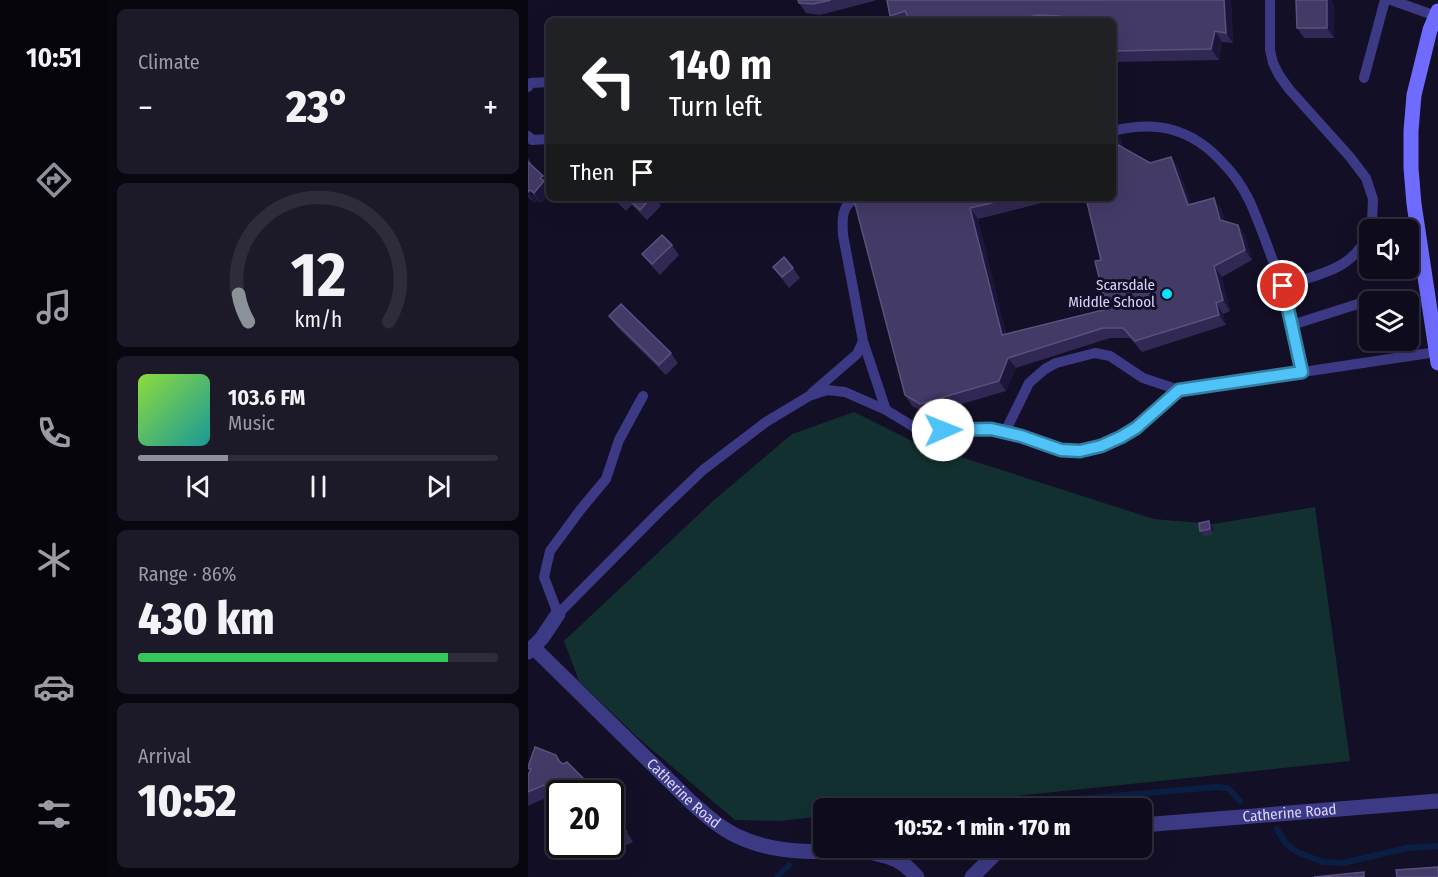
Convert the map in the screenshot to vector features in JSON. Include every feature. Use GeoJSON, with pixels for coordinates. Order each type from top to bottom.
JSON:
{"type":"FeatureCollection","features":[{"type":"Feature","properties":{"kind":"street"},"geometry":{"type":"LineString","coordinates":[[1437,14],[1430,30],[1414,95],[1411,131],[1414,204],[1434,314],[1437,358]]}},
{"type":"Feature","properties":{"kind":"street"},"geometry":{"type":"LineString","coordinates":[[530,649],[542,638],[558,614]]}},
{"type":"Feature","properties":{"kind":"street","name":"Catherine Road"},"geometry":{"type":"LineString","coordinates":[[530,649],[715,823],[737,836],[760,844],[781,849],[813,852]]}},
{"type":"Feature","properties":{"kind":"street","name":"Catherine Road"},"geometry":{"type":"LineString","coordinates":[[1152,824],[1438,801]]}},
{"type":"Feature","properties":{"kind":"street"},"geometry":{"type":"LineString","coordinates":[[896,858],[916,877]]}},
{"type":"Feature","properties":{"kind":"street"},"geometry":{"type":"LineString","coordinates":[[972,877],[991,858]]}},
{"type":"Feature","properties":{"kind":"lane"},"geometry":{"type":"LineString","coordinates":[[1270,0],[1270,50],[1273,63],[1289,89],[1366,178],[1373,199],[1372,219]]}},
{"type":"Feature","properties":{"kind":"lane"},"geometry":{"type":"LineString","coordinates":[[1364,78],[1385,0]]}},
{"type":"Feature","properties":{"kind":"lane"},"geometry":{"type":"LineString","coordinates":[[1391,0],[1437,14]]}},
{"type":"Feature","properties":{"kind":"lane"},"geometry":{"type":"LineString","coordinates":[[528,87],[531,83],[546,82]]}},
{"type":"Feature","properties":{"kind":"lane"},"geometry":{"type":"LineString","coordinates":[[1116,130],[1164,128],[1177,130],[1205,145],[1234,174],[1248,199],[1283,286],[1302,372]]}},
{"type":"Feature","properties":{"kind":"lane"},"geometry":{"type":"LineString","coordinates":[[528,136],[532,140],[546,139]]}},
{"type":"Feature","properties":{"kind":"lane"},"geometry":{"type":"LineString","coordinates":[[850,201],[845,207],[842,222],[843,235],[863,342],[886,410]]}},
{"type":"Feature","properties":{"kind":"lane"},"geometry":{"type":"LineString","coordinates":[[1283,286],[1338,267],[1359,250]]}},
{"type":"Feature","properties":{"kind":"lane"},"geometry":{"type":"LineString","coordinates":[[1292,325],[1359,304]]}},
{"type":"Feature","properties":{"kind":"lane"},"geometry":{"type":"LineString","coordinates":[[643,396],[619,440],[606,479],[550,551],[544,577],[558,614],[703,470],[766,422],[809,396],[857,354],[863,342]]}},
{"type":"Feature","properties":{"kind":"lane"},"geometry":{"type":"LineString","coordinates":[[1005,432],[1029,383],[1056,363],[1095,353],[1110,356],[1143,378],[1179,390],[1302,372],[1437,358]]}},
{"type":"Feature","properties":{"kind":"lane"},"geometry":{"type":"LineString","coordinates":[[809,396],[827,390],[845,392],[886,410],[914,427],[943,430],[991,429],[1021,436],[1061,450],[1080,451],[1101,446],[1136,428],[1179,390]]}},
{"type":"Feature","properties":{"kind":"green space"},"geometry":{"type":"Polygon","coordinates":[[[854,412],[914,442],[1154,519],[1213,524],[1315,507],[1350,761],[996,798],[813,798],[813,817],[780,821],[735,820],[637,737],[579,681],[564,641],[713,501],[792,434],[854,412]]]}},
{"type":"Feature","properties":{"kind":"building"},"geometry":{"type":"Polygon","coordinates":[[[798,0],[831,0],[813,4],[799,3],[798,0]]]}},
{"type":"Feature","properties":{"kind":"building"},"geometry":{"type":"Polygon","coordinates":[[[887,0],[1224,0],[1226,33],[1215,31],[1211,49],[1116,51],[1116,18],[1060,18],[1060,16],[1037,15],[1024,18],[908,18],[905,11],[890,16],[887,0]]]}},
{"type":"Feature","properties":{"kind":"building"},"geometry":{"type":"Polygon","coordinates":[[[1296,0],[1327,0],[1327,28],[1297,28],[1296,0]]]}},
{"type":"Feature","properties":{"kind":"building","name":"Scarsdale Middle School"},"geometry":{"type":"Polygon","coordinates":[[[1116,139],[1118,145],[1150,163],[1171,157],[1188,205],[1214,198],[1220,220],[1238,225],[1245,250],[1214,266],[1223,300],[1216,303],[1219,315],[1135,341],[1123,328],[1103,328],[1008,358],[999,381],[920,404],[905,395],[854,201],[999,201],[970,208],[1002,335],[1107,309],[1095,261],[1101,260],[1087,201],[1116,201],[1116,139]]]}},
{"type":"Feature","properties":{"kind":"building"},"geometry":{"type":"Polygon","coordinates":[[[528,162],[543,176],[540,178],[544,181],[534,193],[530,190],[528,192],[528,162]]]}},
{"type":"Feature","properties":{"kind":"building"},"geometry":{"type":"Polygon","coordinates":[[[630,201],[648,201],[640,210],[630,201]]]}},
{"type":"Feature","properties":{"kind":"building"},"geometry":{"type":"Polygon","coordinates":[[[662,235],[672,245],[652,264],[642,254],[662,235]]]}},
{"type":"Feature","properties":{"kind":"building"},"geometry":{"type":"Polygon","coordinates":[[[784,257],[793,268],[782,277],[773,267],[784,257]]]}},
{"type":"Feature","properties":{"kind":"building"},"geometry":{"type":"Polygon","coordinates":[[[621,304],[671,353],[659,365],[609,316],[621,304]]]}},
{"type":"Feature","properties":{"kind":"building"},"geometry":{"type":"Polygon","coordinates":[[[1209,521],[1210,529],[1200,531],[1199,523],[1209,521]]]}},
{"type":"Feature","properties":{"kind":"building"},"geometry":{"type":"Polygon","coordinates":[[[535,747],[556,755],[563,764],[567,762],[585,780],[546,780],[546,790],[544,785],[528,792],[528,774],[531,769],[528,767],[535,747]]]}},
{"type":"Feature","properties":{"kind":"building"},"geometry":{"type":"Polygon","coordinates":[[[1438,867],[1438,877],[1397,877],[1396,870],[1438,867]]]}},
{"type":"Feature","properties":{"kind":"building"},"geometry":{"type":"Polygon","coordinates":[[[1364,872],[1364,877],[1314,877],[1364,872]]]}},
{"type":"Feature","properties":{"kind":"waterway"},"geometry":{"type":"LineString","coordinates":[[1090,798],[1216,787],[1228,788],[1240,801]]}},
{"type":"Feature","properties":{"kind":"waterway"},"geometry":{"type":"LineString","coordinates":[[1277,829],[1286,844],[1297,852],[1323,862],[1343,863],[1407,848],[1438,846]]}},
{"type":"Feature","properties":{"kind":"waterway"},"geometry":{"type":"LineString","coordinates":[[777,877],[789,865]]}},
{"type":"Feature","properties":{"kind":"place","name":"Scarsdale Middle School"},"geometry":{"type":"Point","coordinates":[1167,294]}},
{"type":"Feature","properties":{"kind":"route"},"geometry":{"type":"LineString","coordinates":[[943,430],[991,429],[1021,436],[1061,450],[1080,451],[1101,446],[1136,428],[1179,390],[1302,372],[1283,286]]}}]}
